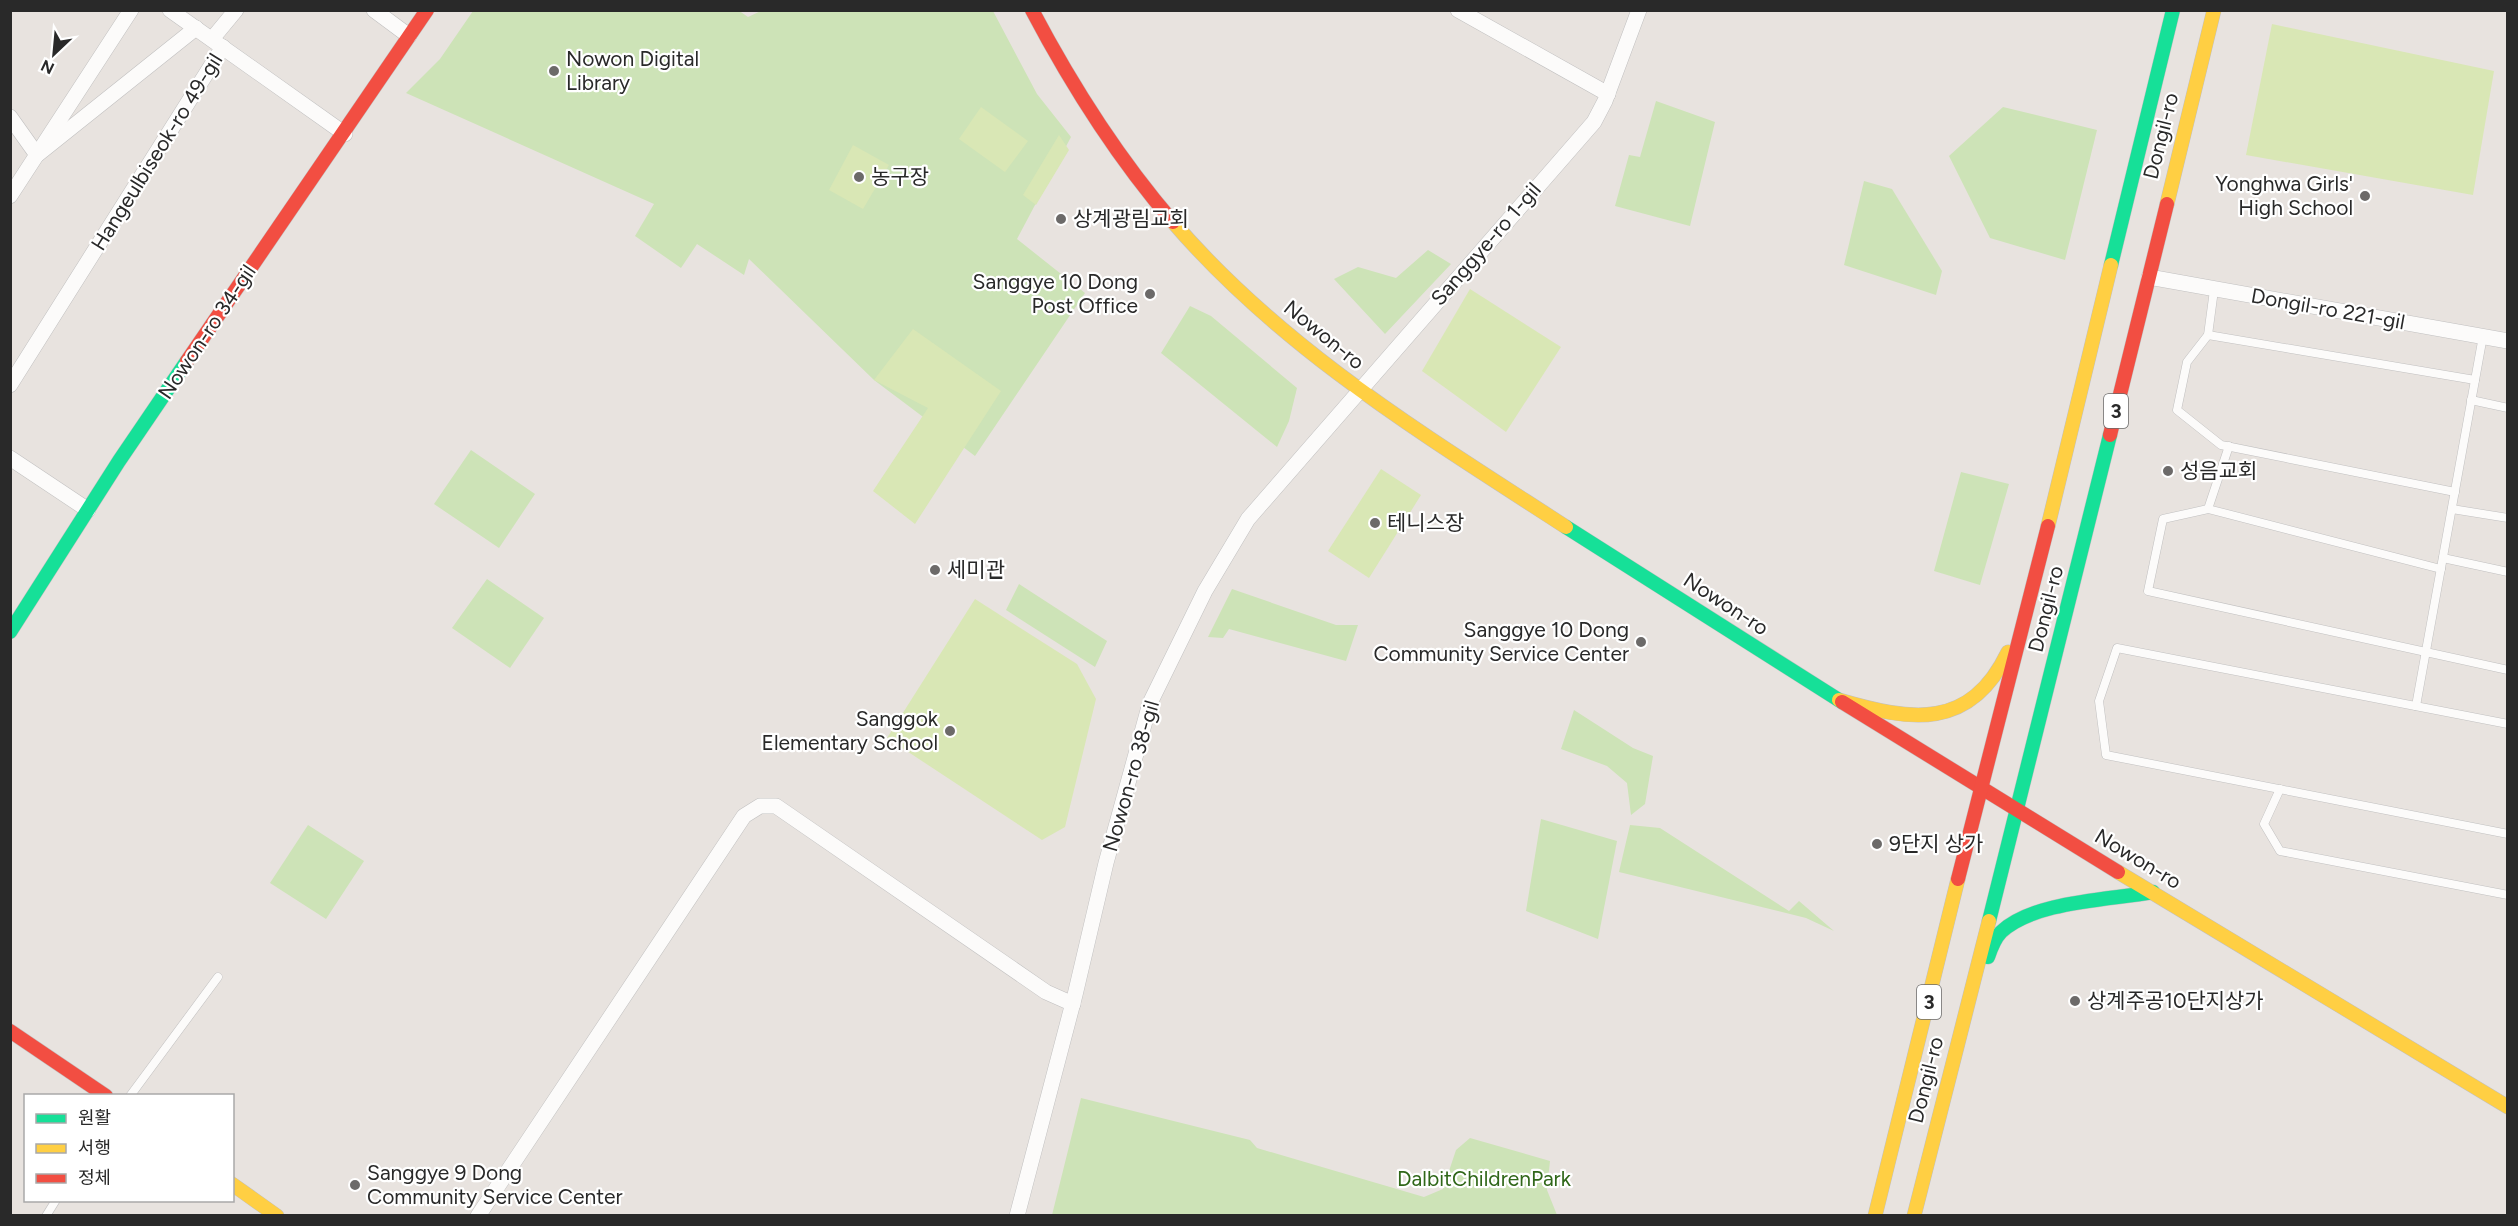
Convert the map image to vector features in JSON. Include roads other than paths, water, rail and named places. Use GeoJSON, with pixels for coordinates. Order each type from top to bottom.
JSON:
{"type":"FeatureCollection","features":[{"type":"Feature","properties":{"kind":"main road","name":"Nowon-ro 34-gil"},"geometry":{"type":"LineString","coordinates":[[10,632],[119,461],[345,134],[427,10]]}},
{"type":"Feature","properties":{"kind":"main road","name":"Nowon-ro"},"geometry":{"type":"LineString","coordinates":[[1032,10],[1056,58],[1127,168],[1212,266],[1316,358],[1358,390],[1839,700],[2508,1107]]}},
{"type":"Feature","properties":{"kind":"main road","name":"Dongil-ro"},"geometry":{"type":"LineString","coordinates":[[1875,1215],[2023,627],[2173,10]]}},
{"type":"Feature","properties":{"kind":"main road","name":"Dongil-ro"},"geometry":{"type":"LineString","coordinates":[[1914,1215],[2017,810],[2214,10]]}},
{"type":"Feature","properties":{"kind":"main road"},"geometry":{"type":"LineString","coordinates":[[1839,700],[1888,714],[1910,716],[1962,704],[1990,685],[2023,627]]}},
{"type":"Feature","properties":{"kind":"main road"},"geometry":{"type":"LineString","coordinates":[[1963,1018],[1995,940],[2009,926],[2047,911],[2153,892]]}},
{"type":"Feature","properties":{"kind":"main road"},"geometry":{"type":"LineString","coordinates":[[10,1031],[104,1094]]}},
{"type":"Feature","properties":{"kind":"main road"},"geometry":{"type":"LineString","coordinates":[[234,1185],[277,1215]]}},
{"type":"Feature","properties":{"kind":"street"},"geometry":{"type":"LineString","coordinates":[[37,155],[131,10]]}},
{"type":"Feature","properties":{"kind":"street"},"geometry":{"type":"LineString","coordinates":[[170,10],[217,43],[236,10]]}},
{"type":"Feature","properties":{"kind":"street"},"geometry":{"type":"LineString","coordinates":[[374,10],[409,36]]}},
{"type":"Feature","properties":{"kind":"street"},"geometry":{"type":"LineString","coordinates":[[1458,10],[1608,94]]}},
{"type":"Feature","properties":{"kind":"street","name":"Sanggye-ro 1-gil"},"geometry":{"type":"LineString","coordinates":[[1358,390],[1594,122],[1608,94],[1639,10]]}},
{"type":"Feature","properties":{"kind":"street"},"geometry":{"type":"LineString","coordinates":[[10,196],[16,177],[37,155],[196,28]]}},
{"type":"Feature","properties":{"kind":"street","name":"Hangeulbiseok-ro 49-gil"},"geometry":{"type":"LineString","coordinates":[[10,385],[217,43],[345,134]]}},
{"type":"Feature","properties":{"kind":"street"},"geometry":{"type":"LineString","coordinates":[[10,117],[37,155]]}},
{"type":"Feature","properties":{"kind":"street","name":"Dongil-ro 221-gil"},"geometry":{"type":"LineString","coordinates":[[2149,277],[2508,341]]}},
{"type":"Feature","properties":{"kind":"street","name":"Nowon-ro 38-gil"},"geometry":{"type":"LineString","coordinates":[[1017,1215],[1073,1004],[1106,863],[1150,703],[1205,591],[1248,519],[1358,390]]}},
{"type":"Feature","properties":{"kind":"street"},"geometry":{"type":"LineString","coordinates":[[10,458],[88,510]]}},
{"type":"Feature","properties":{"kind":"street"},"geometry":{"type":"LineString","coordinates":[[478,1215],[744,816],[760,806],[776,806],[1046,992],[1073,1004]]}},
{"type":"Feature","properties":{"kind":"lane"},"geometry":{"type":"LineString","coordinates":[[2214,290],[2208,335],[2187,362],[2177,410],[2221,445],[2455,492]]}},
{"type":"Feature","properties":{"kind":"lane"},"geometry":{"type":"LineString","coordinates":[[2208,335],[2475,380]]}},
{"type":"Feature","properties":{"kind":"lane"},"geometry":{"type":"LineString","coordinates":[[2416,706],[2483,336]]}},
{"type":"Feature","properties":{"kind":"lane"},"geometry":{"type":"LineString","coordinates":[[2471,400],[2508,408]]}},
{"type":"Feature","properties":{"kind":"lane"},"geometry":{"type":"LineString","coordinates":[[2208,509],[2229,446]]}},
{"type":"Feature","properties":{"kind":"lane"},"geometry":{"type":"LineString","coordinates":[[2441,569],[2208,509],[2163,519],[2148,591],[2426,654],[2508,670]]}},
{"type":"Feature","properties":{"kind":"lane"},"geometry":{"type":"LineString","coordinates":[[2452,509],[2508,518]]}},
{"type":"Feature","properties":{"kind":"lane"},"geometry":{"type":"LineString","coordinates":[[2443,558],[2508,572]]}},
{"type":"Feature","properties":{"kind":"lane"},"geometry":{"type":"LineString","coordinates":[[2508,724],[2117,648],[2099,701],[2106,755],[2508,834]]}},
{"type":"Feature","properties":{"kind":"lane"},"geometry":{"type":"LineString","coordinates":[[2280,789],[2264,824],[2280,851],[2508,895]]}},
{"type":"Feature","properties":{"kind":"lane"},"geometry":{"type":"LineString","coordinates":[[131,1094],[218,978]]}},
{"type":"Feature","properties":{"kind":"lane"},"geometry":{"type":"LineString","coordinates":[[46,1215],[55,1202]]}},
{"type":"Feature","properties":{"kind":"place","name":"Nowon Digital Library"},"geometry":{"type":"Point","coordinates":[554,71]}},
{"type":"Feature","properties":{"kind":"place","name":"농구장"},"geometry":{"type":"Point","coordinates":[859,177]}},
{"type":"Feature","properties":{"kind":"place","name":"Yonghwa Girls' High School"},"geometry":{"type":"Point","coordinates":[2365,196]}},
{"type":"Feature","properties":{"kind":"place","name":"상계광림교회"},"geometry":{"type":"Point","coordinates":[1061,219]}},
{"type":"Feature","properties":{"kind":"place","name":"Sanggye 10 Dong Post Office"},"geometry":{"type":"Point","coordinates":[1150,294]}},
{"type":"Feature","properties":{"kind":"place","name":"성음교회"},"geometry":{"type":"Point","coordinates":[2168,471]}},
{"type":"Feature","properties":{"kind":"place","name":"테니스장"},"geometry":{"type":"Point","coordinates":[1375,523]}},
{"type":"Feature","properties":{"kind":"place","name":"세미관"},"geometry":{"type":"Point","coordinates":[935,570]}},
{"type":"Feature","properties":{"kind":"place","name":"Sanggye 10 Dong Community Service Center"},"geometry":{"type":"Point","coordinates":[1641,642]}},
{"type":"Feature","properties":{"kind":"place","name":"Sanggok Elementary School"},"geometry":{"type":"Point","coordinates":[950,731]}},
{"type":"Feature","properties":{"kind":"place","name":"9단지 상가"},"geometry":{"type":"Point","coordinates":[1877,844]}},
{"type":"Feature","properties":{"kind":"place","name":"상계주공10단지상가"},"geometry":{"type":"Point","coordinates":[2075,1001]}},
{"type":"Feature","properties":{"kind":"place","name":"Sanggye 9 Dong Community Service Center"},"geometry":{"type":"Point","coordinates":[355,1185]}},
{"type":"Feature","properties":{"kind":"park label","name":"DalbitChildrenPark"},"geometry":{"type":"Point","coordinates":[1484,1179]}}]}
